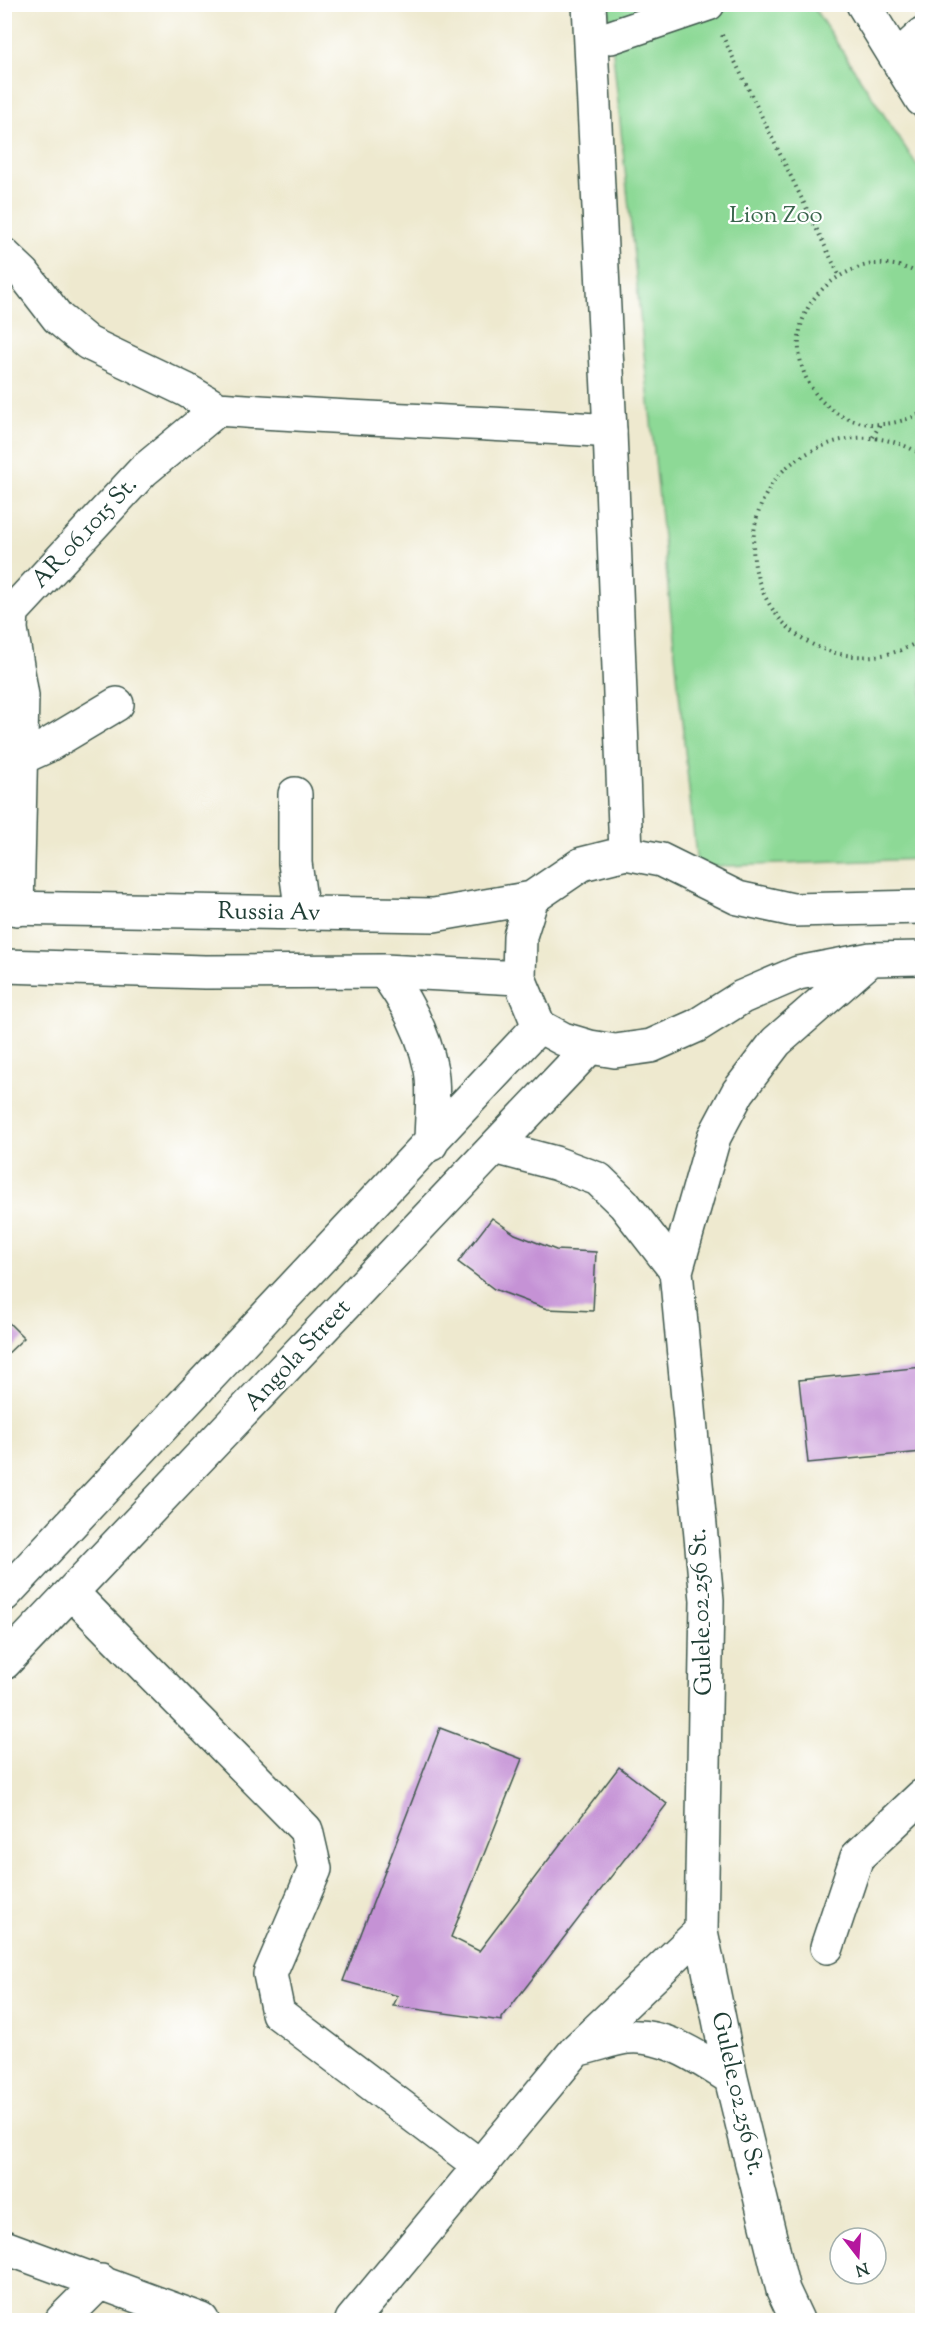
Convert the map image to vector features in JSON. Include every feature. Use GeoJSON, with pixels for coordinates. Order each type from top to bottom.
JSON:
{"type":"FeatureCollection","features":[{"type":"Feature","properties":{"kind":"main road"},"geometry":{"type":"LineString","coordinates":[[589,4],[610,431],[626,853]]}},
{"type":"Feature","properties":{"kind":"main road"},"geometry":{"type":"LineString","coordinates":[[611,37],[708,4]]}},
{"type":"Feature","properties":{"kind":"main road"},"geometry":{"type":"LineString","coordinates":[[863,4],[922,100]]}},
{"type":"Feature","properties":{"kind":"main road"},"geometry":{"type":"LineString","coordinates":[[897,58],[922,35]]}},
{"type":"Feature","properties":{"kind":"main road"},"geometry":{"type":"LineString","coordinates":[[4,255],[24,274],[58,318],[88,343],[186,390],[218,409],[351,419],[525,425],[610,431]]}},
{"type":"Feature","properties":{"kind":"main road","name":"AR_06_1015 St."},"geometry":{"type":"LineString","coordinates":[[11,909],[21,758],[22,696],[11,629],[12,612],[143,471],[218,409]]}},
{"type":"Feature","properties":{"kind":"main road"},"geometry":{"type":"LineString","coordinates":[[21,758],[45,747],[117,704]]}},
{"type":"Feature","properties":{"kind":"main road"},"geometry":{"type":"LineString","coordinates":[[295,794],[295,863],[302,914]]}},
{"type":"Feature","properties":{"kind":"main road"},"geometry":{"type":"LineString","coordinates":[[922,907],[794,910],[738,898],[661,860],[626,853],[582,864],[532,898],[520,936],[519,978],[539,1026],[563,1039],[615,1051],[651,1046],[696,1026],[742,997],[798,973],[871,959],[922,958]]}},
{"type":"Feature","properties":{"kind":"main road","name":"Russia Av"},"geometry":{"type":"LineString","coordinates":[[11,909],[435,915],[532,898]]}},
{"type":"Feature","properties":{"kind":"main road","name":"Gulele_02_256 St."},"geometry":{"type":"LineString","coordinates":[[797,2320],[783,2290],[731,2078],[701,1931],[707,1600],[676,1271],[714,1137],[738,1092],[776,1042],[871,959]]}},
{"type":"Feature","properties":{"kind":"main road"},"geometry":{"type":"LineString","coordinates":[[4,966],[205,972],[384,971],[519,978]]}},
{"type":"Feature","properties":{"kind":"main road"},"geometry":{"type":"LineString","coordinates":[[384,971],[399,990],[418,1025],[431,1071],[431,1144]]}},
{"type":"Feature","properties":{"kind":"main road"},"geometry":{"type":"LineString","coordinates":[[4,1595],[431,1144],[539,1026]]}},
{"type":"Feature","properties":{"kind":"main road","name":"Angola Street"},"geometry":{"type":"LineString","coordinates":[[4,1663],[590,1047]]}},
{"type":"Feature","properties":{"kind":"main road"},"geometry":{"type":"LineString","coordinates":[[495,1147],[555,1163],[598,1179],[624,1204],[676,1271]]}},
{"type":"Feature","properties":{"kind":"main road"},"geometry":{"type":"LineString","coordinates":[[72,1593],[306,1830],[315,1869],[270,1974],[278,2013],[480,2166]]}},
{"type":"Feature","properties":{"kind":"main road"},"geometry":{"type":"LineString","coordinates":[[827,1947],[857,1857],[922,1796]]}},
{"type":"Feature","properties":{"kind":"main road"},"geometry":{"type":"LineString","coordinates":[[351,2320],[576,2050],[701,1931]]}},
{"type":"Feature","properties":{"kind":"main road"},"geometry":{"type":"LineString","coordinates":[[576,2050],[628,2037],[664,2041],[695,2055],[731,2078]]}},
{"type":"Feature","properties":{"kind":"main road"},"geometry":{"type":"LineString","coordinates":[[4,2247],[202,2320]]}},
{"type":"Feature","properties":{"kind":"main road"},"geometry":{"type":"LineString","coordinates":[[62,2320],[100,2282]]}},
{"type":"Feature","properties":{"kind":"path"},"geometry":{"type":"LineString","coordinates":[[708,4],[839,274]]}},
{"type":"Feature","properties":{"kind":"path"},"geometry":{"type":"LineString","coordinates":[[922,276],[893,265],[865,265],[839,274],[819,291],[806,311],[799,335],[800,360],[808,383],[824,403],[844,417],[868,425],[896,424],[922,413]]}},
{"type":"Feature","properties":{"kind":"path"},"geometry":{"type":"LineString","coordinates":[[873,437],[880,424]]}},
{"type":"Feature","properties":{"kind":"path"},"geometry":{"type":"LineString","coordinates":[[922,455],[908,445],[873,437],[837,440],[803,454],[776,479],[758,511],[752,546],[757,582],[775,615],[801,640],[835,655],[872,658],[908,649],[922,639]]}},
{"type":"Feature","properties":{"kind":"green space","name":"Lion Zoo"},"geometry":{"type":"Polygon","coordinates":[[[608,5],[812,5],[922,173],[922,859],[697,867],[608,5]]]}},
{"type":"Feature","properties":{"kind":"building"},"geometry":{"type":"Polygon","coordinates":[[[492,1218],[515,1234],[556,1250],[596,1252],[593,1311],[547,1309],[494,1289],[458,1262],[492,1218]]]}},
{"type":"Feature","properties":{"kind":"building"},"geometry":{"type":"Polygon","coordinates":[[[4,1318],[24,1338],[4,1357],[4,1318]]]}},
{"type":"Feature","properties":{"kind":"building"},"geometry":{"type":"Polygon","coordinates":[[[922,1367],[922,1452],[808,1463],[799,1380],[922,1367]]]}},
{"type":"Feature","properties":{"kind":"building"},"geometry":{"type":"Polygon","coordinates":[[[440,1728],[522,1759],[451,1937],[479,1951],[619,1767],[667,1804],[502,2018],[502,2021],[393,2006],[398,1996],[343,1981],[440,1728]]]}}]}
